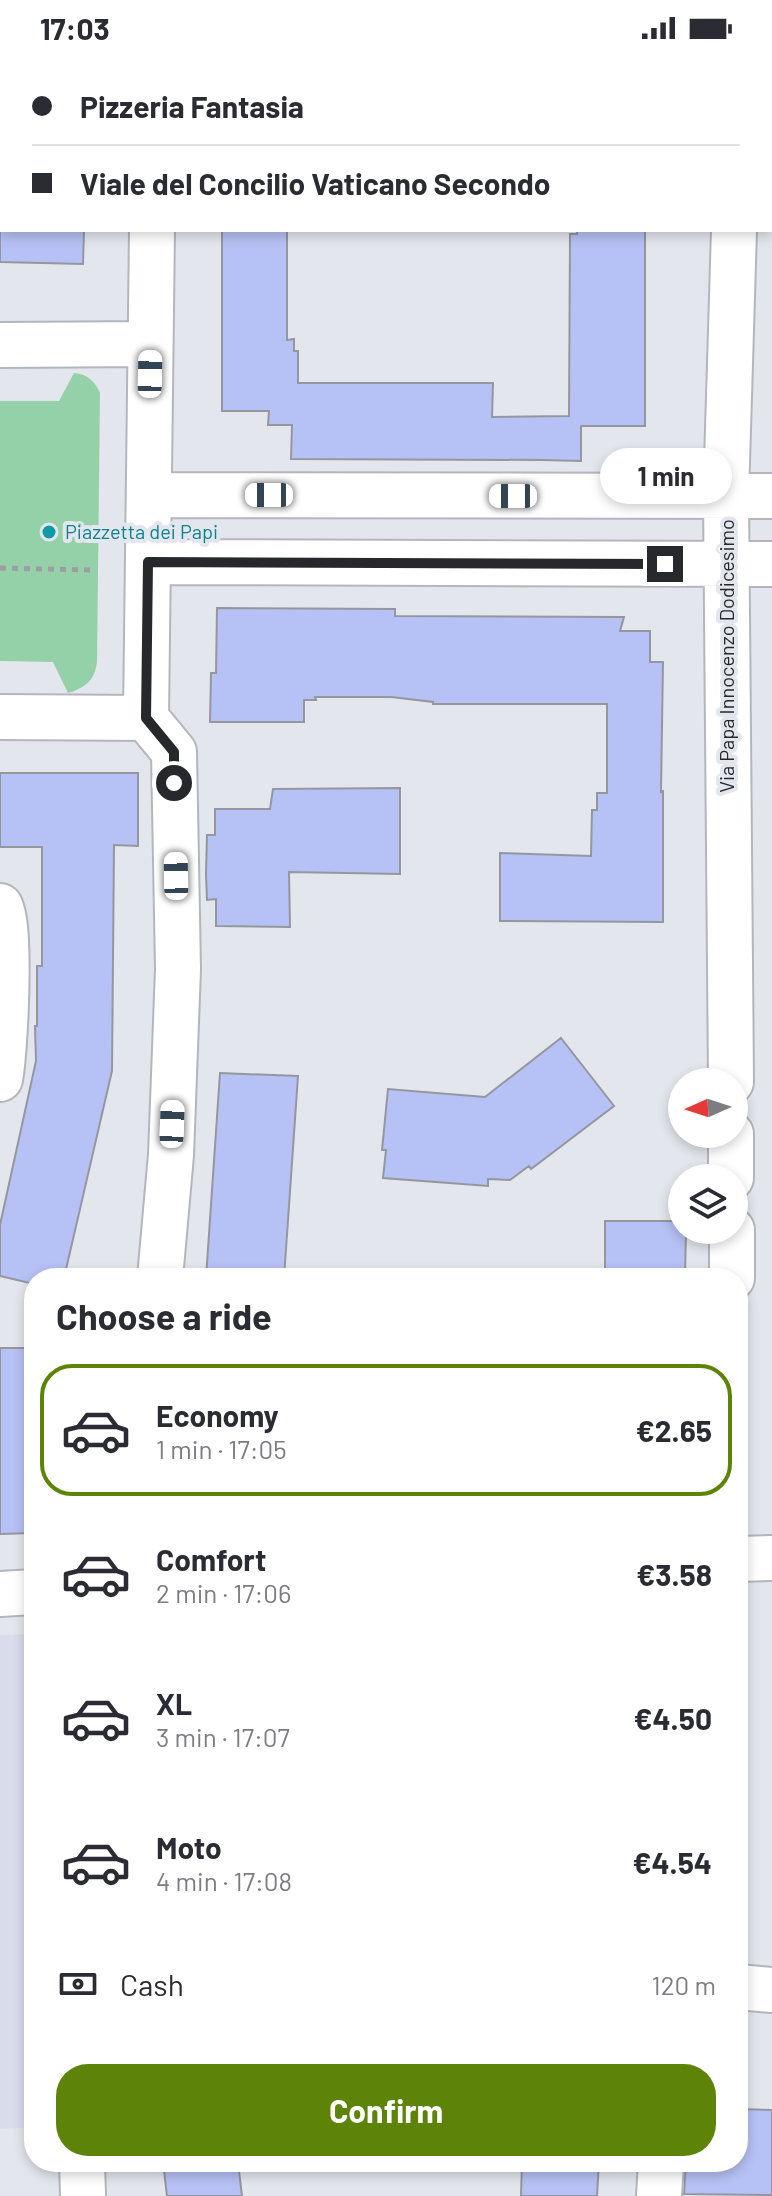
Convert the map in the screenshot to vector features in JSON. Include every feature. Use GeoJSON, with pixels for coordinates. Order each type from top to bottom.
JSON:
{"type":"FeatureCollection","features":[{"type":"Feature","properties":{"kind":"street"},"geometry":{"type":"LineString","coordinates":[[152,232],[146,718],[174,752],[178,969],[171,1155],[161,1268]]}},
{"type":"Feature","properties":{"kind":"street","name":"Via Papa Innocenzo Dodicesimo"},"geometry":{"type":"LineString","coordinates":[[731,1068],[726,496],[734,232]]}},
{"type":"Feature","properties":{"kind":"street"},"geometry":{"type":"LineString","coordinates":[[0,345],[150,344]]}},
{"type":"Feature","properties":{"kind":"street"},"geometry":{"type":"LineString","coordinates":[[149,495],[772,496]]}},
{"type":"Feature","properties":{"kind":"street"},"geometry":{"type":"LineString","coordinates":[[148,562],[772,564]]}},
{"type":"Feature","properties":{"kind":"street"},"geometry":{"type":"LineString","coordinates":[[0,717],[146,718]]}},
{"type":"Feature","properties":{"kind":"street"},"geometry":{"type":"LineString","coordinates":[[0,906],[4,911],[7,939],[1,1073]]}},
{"type":"Feature","properties":{"kind":"street"},"geometry":{"type":"LineString","coordinates":[[732,1244],[732,1268]]}},
{"type":"Feature","properties":{"kind":"street"},"geometry":{"type":"LineString","coordinates":[[748,1559],[772,1558]]}},
{"type":"Feature","properties":{"kind":"street"},"geometry":{"type":"LineString","coordinates":[[0,1594],[24,1593]]}},
{"type":"Feature","properties":{"kind":"street"},"geometry":{"type":"LineString","coordinates":[[748,1988],[772,1990]]}},
{"type":"Feature","properties":{"kind":"street"},"geometry":{"type":"LineString","coordinates":[[82,2172],[83,2196]]}},
{"type":"Feature","properties":{"kind":"street"},"geometry":{"type":"LineString","coordinates":[[659,2196],[660,2172]]}},
{"type":"Feature","properties":{"kind":"path"},"geometry":{"type":"LineString","coordinates":[[0,568],[90,570]]}},
{"type":"Feature","properties":{"kind":"shaded area"},"geometry":{"type":"Polygon","coordinates":[[[24,1634],[24,2128],[0,2129],[0,1635],[24,1634]]]}},
{"type":"Feature","properties":{"kind":"green space","name":"Piazzetta dei Papi"},"geometry":{"type":"Polygon","coordinates":[[[74,373],[90,379],[100,393],[97,662],[88,682],[68,693],[53,662],[0,661],[0,401],[59,401],[74,373]]]}},
{"type":"Feature","properties":{"kind":"building"},"geometry":{"type":"Polygon","coordinates":[[[0,232],[84,232],[83,264],[0,262],[0,232]]]}},
{"type":"Feature","properties":{"kind":"building"},"geometry":{"type":"Polygon","coordinates":[[[222,232],[287,232],[287,340],[294,339],[294,351],[298,351],[298,383],[493,383],[492,417],[569,416],[570,234],[645,232],[645,426],[581,426],[581,461],[291,459],[292,425],[268,425],[269,411],[222,411],[222,232]]]}},
{"type":"Feature","properties":{"kind":"building"},"geometry":{"type":"Polygon","coordinates":[[[217,608],[395,609],[395,616],[624,617],[620,631],[650,631],[650,662],[663,662],[663,922],[500,921],[500,853],[591,856],[592,810],[597,810],[597,793],[607,793],[607,704],[433,704],[391,697],[315,697],[316,700],[304,700],[304,722],[210,722],[211,673],[216,673],[217,608]]]}},
{"type":"Feature","properties":{"kind":"building"},"geometry":{"type":"Polygon","coordinates":[[[0,773],[138,773],[138,846],[114,845],[112,1071],[66,1268],[24,1268],[24,1282],[0,1276],[0,1225],[36,1061],[37,966],[42,966],[42,847],[0,847],[0,773]]]}},
{"type":"Feature","properties":{"kind":"building"},"geometry":{"type":"Polygon","coordinates":[[[400,788],[400,874],[289,872],[290,927],[216,926],[216,899],[207,900],[206,874],[207,835],[215,835],[215,809],[270,809],[273,789],[400,788]]]}},
{"type":"Feature","properties":{"kind":"building"},"geometry":{"type":"Polygon","coordinates":[[[561,1038],[614,1106],[531,1169],[529,1166],[510,1180],[488,1179],[488,1186],[383,1178],[386,1150],[382,1150],[388,1089],[485,1097],[561,1038]]]}},
{"type":"Feature","properties":{"kind":"building"},"geometry":{"type":"Polygon","coordinates":[[[220,1073],[298,1076],[285,1268],[207,1268],[220,1073]]]}},
{"type":"Feature","properties":{"kind":"building"},"geometry":{"type":"Polygon","coordinates":[[[605,1221],[668,1221],[668,1244],[686,1244],[685,1268],[605,1268],[605,1221]]]}},
{"type":"Feature","properties":{"kind":"building"},"geometry":{"type":"Polygon","coordinates":[[[0,1348],[24,1348],[24,1533],[0,1534],[0,1348]]]}},
{"type":"Feature","properties":{"kind":"building"},"geometry":{"type":"Polygon","coordinates":[[[748,2109],[772,2110],[772,2195],[684,2194],[685,2172],[748,2172],[748,2109]]]}},
{"type":"Feature","properties":{"kind":"building"},"geometry":{"type":"Polygon","coordinates":[[[164,2172],[239,2172],[242,2196],[167,2196],[164,2172]]]}},
{"type":"Feature","properties":{"kind":"building"},"geometry":{"type":"Polygon","coordinates":[[[522,2172],[598,2172],[597,2196],[521,2196],[522,2172]]]}},
{"type":"Feature","properties":{"kind":"place","name":"Piazzetta dei Papi"},"geometry":{"type":"Point","coordinates":[49,532]}},
{"type":"Feature","properties":{"kind":"route"},"geometry":{"type":"LineString","coordinates":[[174,783],[174,752],[146,718],[148,562],[665,564]]}}]}
